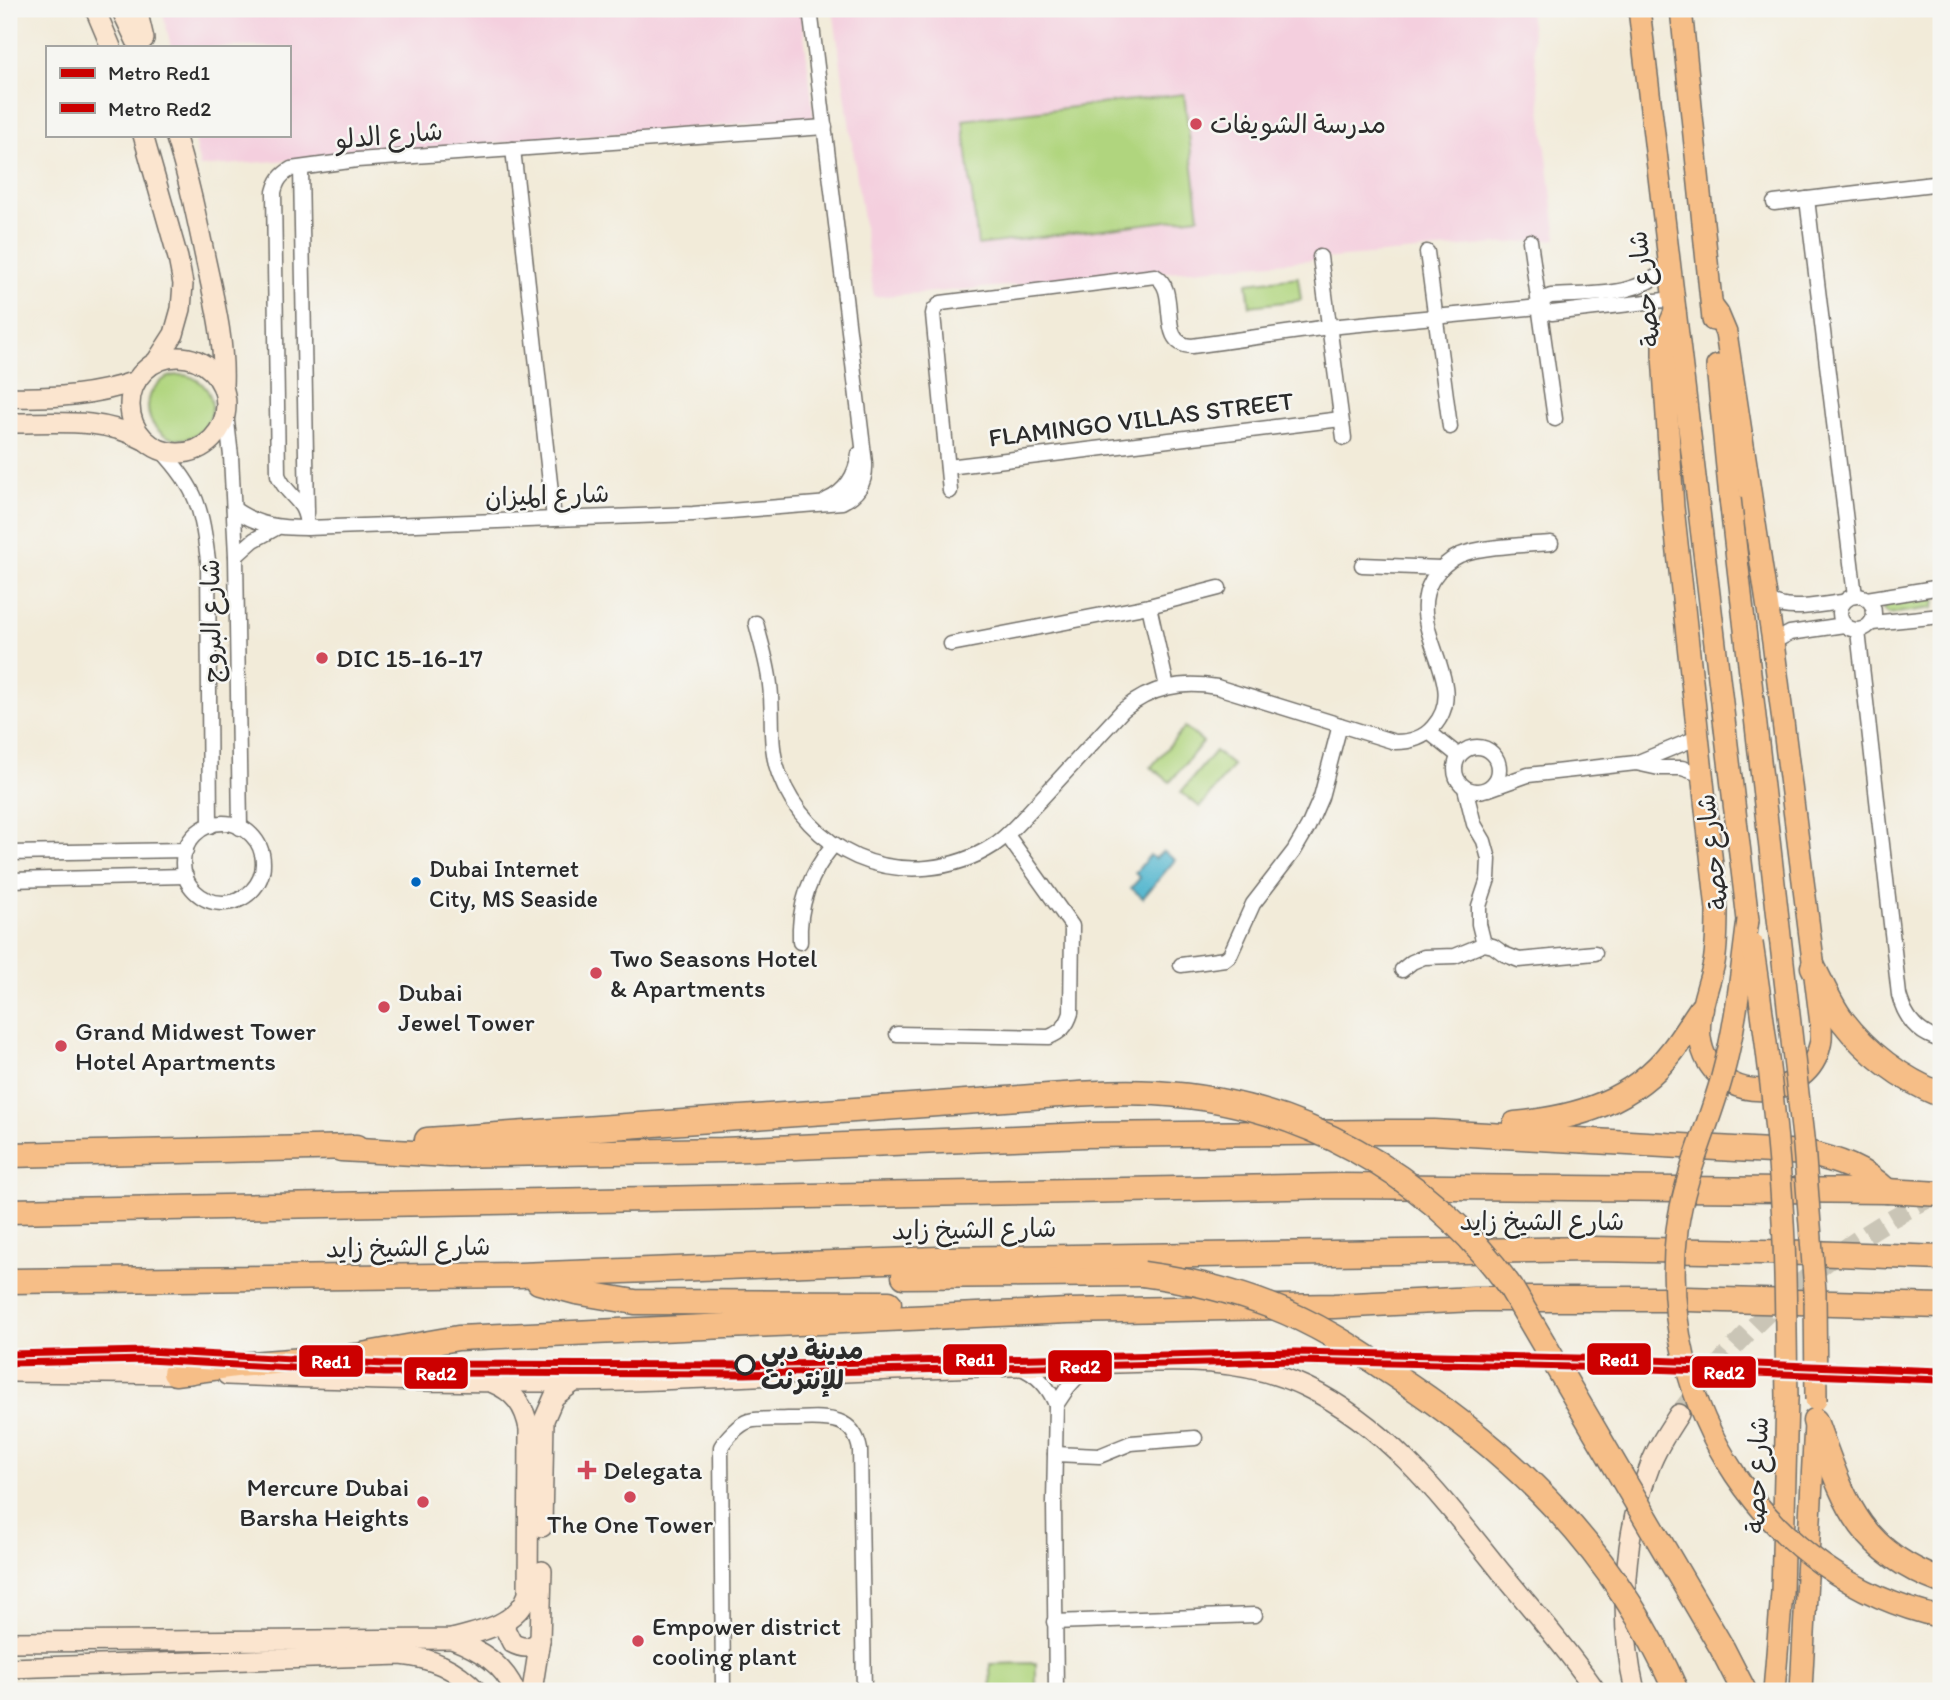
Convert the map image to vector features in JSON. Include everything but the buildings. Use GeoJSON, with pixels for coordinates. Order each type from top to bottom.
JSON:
{"type":"FeatureCollection","features":[{"type":"Feature","properties":{"kind":"highway"},"geometry":{"type":"LineString","coordinates":[[1813,967],[1840,1018],[1870,1052],[1907,1078],[1941,1095]]}},
{"type":"Feature","properties":{"kind":"highway"},"geometry":{"type":"LineString","coordinates":[[1434,1132],[1552,1120],[1580,1114],[1606,1103],[1631,1089],[1673,1051],[1700,1009]]}},
{"type":"Feature","properties":{"kind":"highway"},"geometry":{"type":"LineString","coordinates":[[9,1155],[341,1149],[506,1133],[1096,1093],[1156,1093],[1216,1101],[1274,1114],[1329,1136],[1382,1164],[1431,1200],[1494,1264],[1511,1288],[1701,1612],[1744,1691]]}},
{"type":"Feature","properties":{"kind":"highway"},"geometry":{"type":"LineString","coordinates":[[341,1149],[413,1154],[504,1154],[722,1150],[1097,1134],[1434,1132],[1807,1153],[1856,1168],[1871,1176],[1887,1191]]}},
{"type":"Feature","properties":{"kind":"highway","name":"شارع الشيخ زايد"},"geometry":{"type":"LineString","coordinates":[[9,1211],[1339,1186],[1887,1191],[1941,1194]]}},
{"type":"Feature","properties":{"kind":"highway","name":"شارع الشيخ زايد"},"geometry":{"type":"LineString","coordinates":[[9,1281],[519,1275],[938,1259],[1592,1249],[1941,1258]]}},
{"type":"Feature","properties":{"kind":"highway"},"geometry":{"type":"LineString","coordinates":[[810,1264],[835,1270],[888,1276],[1143,1274],[1240,1295],[1301,1319],[1358,1350],[1451,1413],[1521,1471],[1583,1538],[1636,1614],[1676,1691]]}},
{"type":"Feature","properties":{"kind":"highway"},"geometry":{"type":"LineString","coordinates":[[519,1275],[576,1292],[645,1302],[977,1303],[1068,1311]]}},
{"type":"Feature","properties":{"kind":"highway"},"geometry":{"type":"LineString","coordinates":[[175,1373],[244,1364],[356,1356],[429,1342],[486,1336],[1068,1311],[1334,1306],[1474,1299],[1712,1299],[1941,1306]]}},
{"type":"Feature","properties":{"kind":"highway"},"geometry":{"type":"LineString","coordinates":[[1896,1305],[1941,1312]]}},
{"type":"Feature","properties":{"kind":"highway"},"geometry":{"type":"LineString","coordinates":[[1816,1410],[1844,1498],[1862,1527],[1885,1552],[1899,1562],[1941,1581]]}},
{"type":"Feature","properties":{"kind":"main road","name":"شارع حصة"},"geometry":{"type":"LineString","coordinates":[[1639,9],[1748,920],[1766,1048],[1779,1176],[1784,1240],[1787,1398],[1782,1592],[1774,1691]]}},
{"type":"Feature","properties":{"kind":"main road"},"geometry":{"type":"LineString","coordinates":[[1681,9],[1730,498],[1804,1146],[1815,1291],[1816,1410],[1801,1691]]}},
{"type":"Feature","properties":{"kind":"main road"},"geometry":{"type":"LineString","coordinates":[[1674,306],[1663,340],[1673,507],[1717,910],[1714,962],[1700,1009],[1699,1034],[1706,1058],[1721,1077],[1743,1089],[1768,1091],[1791,1084],[1810,1068],[1820,1046],[1821,1024],[1773,642],[1726,333],[1712,306]]}},
{"type":"Feature","properties":{"kind":"main road"},"geometry":{"type":"LineString","coordinates":[[1748,920],[1728,1056],[1690,1173],[1677,1228],[1676,1313],[1686,1369],[1694,1397],[1718,1449],[1750,1496],[1788,1537],[1810,1555],[1857,1585],[1908,1608],[1941,1617]]}},
{"type":"Feature","properties":{"kind":"street"},"geometry":{"type":"LineString","coordinates":[[121,9],[139,46]]}},
{"type":"Feature","properties":{"kind":"street"},"geometry":{"type":"LineString","coordinates":[[137,9],[146,46]]}},
{"type":"Feature","properties":{"kind":"street","name":"شارع الميزان"},"geometry":{"type":"LineString","coordinates":[[234,509],[253,521],[276,528],[307,521],[554,519],[693,514],[842,502],[858,491],[866,473],[810,9]]}},
{"type":"Feature","properties":{"kind":"street"},"geometry":{"type":"LineString","coordinates":[[95,12],[111,46]]}},
{"type":"Feature","properties":{"kind":"street","name":"شارع الدلو"},"geometry":{"type":"LineString","coordinates":[[307,521],[302,505],[282,484],[278,475],[274,192],[276,182],[282,174],[290,169],[357,160],[825,127]]}},
{"type":"Feature","properties":{"kind":"street"},"geometry":{"type":"LineString","coordinates":[[143,136],[183,284],[181,309],[173,334],[156,362]]}},
{"type":"Feature","properties":{"kind":"street"},"geometry":{"type":"LineString","coordinates":[[9,423],[90,423],[122,430],[154,446],[178,453],[194,450],[209,442],[220,429],[226,414],[223,353],[192,196],[175,136]]}},
{"type":"Feature","properties":{"kind":"street"},"geometry":{"type":"LineString","coordinates":[[513,149],[554,519]]}},
{"type":"Feature","properties":{"kind":"street"},"geometry":{"type":"LineString","coordinates":[[300,168],[307,521]]}},
{"type":"Feature","properties":{"kind":"street"},"geometry":{"type":"LineString","coordinates":[[1774,203],[1941,183]]}},
{"type":"Feature","properties":{"kind":"street"},"geometry":{"type":"LineString","coordinates":[[1807,199],[1855,599],[1875,613],[1872,623]]}},
{"type":"Feature","properties":{"kind":"street"},"geometry":{"type":"LineString","coordinates":[[1530,241],[1555,419]]}},
{"type":"Feature","properties":{"kind":"street"},"geometry":{"type":"LineString","coordinates":[[1427,252],[1450,427]]}},
{"type":"Feature","properties":{"kind":"street"},"geometry":{"type":"LineString","coordinates":[[1321,257],[1344,438]]}},
{"type":"Feature","properties":{"kind":"street"},"geometry":{"type":"LineString","coordinates":[[950,491],[933,314],[941,303],[1156,276],[1166,287],[1174,337],[1187,346],[1329,327],[1539,307],[1552,313],[1622,298],[1669,268]]}},
{"type":"Feature","properties":{"kind":"street"},"geometry":{"type":"LineString","coordinates":[[1622,298],[1674,306]]}},
{"type":"Feature","properties":{"kind":"street"},"geometry":{"type":"LineString","coordinates":[[154,446],[136,429],[130,413],[130,397],[141,373],[156,362],[171,357],[187,357],[208,368],[223,386]]}},
{"type":"Feature","properties":{"kind":"street"},"geometry":{"type":"LineString","coordinates":[[9,397],[78,396],[136,381]]}},
{"type":"Feature","properties":{"kind":"street","name":"شارع البروج"},"geometry":{"type":"LineString","coordinates":[[226,414],[236,556],[240,828]]}},
{"type":"Feature","properties":{"kind":"street","name":"FLAMINGO VILLAS STREET"},"geometry":{"type":"LineString","coordinates":[[948,467],[1341,419]]}},
{"type":"Feature","properties":{"kind":"street","name":"شارع البروج"},"geometry":{"type":"LineString","coordinates":[[154,446],[183,474],[202,516],[206,549],[210,826]]}},
{"type":"Feature","properties":{"kind":"street"},"geometry":{"type":"LineString","coordinates":[[236,556],[254,540],[276,528]]}},
{"type":"Feature","properties":{"kind":"street"},"geometry":{"type":"LineString","coordinates":[[756,623],[770,684],[771,741],[778,771],[800,812],[834,845],[876,863],[922,869],[967,859],[995,845],[1123,710],[1143,696],[1167,687],[1200,684],[1217,687],[1395,742],[1419,738],[1429,732],[1443,711],[1446,699],[1443,677],[1423,611],[1428,588],[1441,568],[1461,555],[1472,552],[1550,543]]}},
{"type":"Feature","properties":{"kind":"street"},"geometry":{"type":"LineString","coordinates":[[1362,565],[1441,568]]}},
{"type":"Feature","properties":{"kind":"street"},"geometry":{"type":"LineString","coordinates":[[1766,599],[1778,606],[1796,607],[1941,587]]}},
{"type":"Feature","properties":{"kind":"street"},"geometry":{"type":"LineString","coordinates":[[951,644],[1149,606],[1219,588]]}},
{"type":"Feature","properties":{"kind":"street"},"geometry":{"type":"LineString","coordinates":[[1855,599],[1840,616],[1851,628],[1899,995],[1908,1018],[1916,1027],[1941,1040]]}},
{"type":"Feature","properties":{"kind":"street"},"geometry":{"type":"LineString","coordinates":[[1149,606],[1167,687]]}},
{"type":"Feature","properties":{"kind":"street"},"geometry":{"type":"LineString","coordinates":[[1773,642],[1790,633],[1941,616]]}},
{"type":"Feature","properties":{"kind":"street"},"geometry":{"type":"LineString","coordinates":[[1181,965],[1225,959],[1230,955],[1253,904],[1294,851],[1308,827],[1321,797],[1340,725]]}},
{"type":"Feature","properties":{"kind":"street"},"geometry":{"type":"LineString","coordinates":[[1429,732],[1459,756]]}},
{"type":"Feature","properties":{"kind":"street"},"geometry":{"type":"LineString","coordinates":[[1465,788],[1472,791],[1486,790],[1528,775],[1636,763],[1699,737]]}},
{"type":"Feature","properties":{"kind":"street"},"geometry":{"type":"LineString","coordinates":[[1484,944],[1479,915],[1488,879],[1489,859],[1484,841],[1474,824],[1465,788],[1454,770],[1459,756],[1469,748],[1481,747],[1517,771],[1528,775]]}},
{"type":"Feature","properties":{"kind":"street"},"geometry":{"type":"LineString","coordinates":[[1473,814],[1486,790],[1497,780],[1500,769],[1497,758]]}},
{"type":"Feature","properties":{"kind":"street"},"geometry":{"type":"LineString","coordinates":[[1636,763],[1659,768],[1682,768],[1703,775]]}},
{"type":"Feature","properties":{"kind":"street"},"geometry":{"type":"LineString","coordinates":[[225,824],[240,828],[255,839],[263,861],[261,876],[248,895],[233,902],[216,902],[201,896],[189,884],[186,876],[184,860],[193,837],[210,826],[225,824]]}},
{"type":"Feature","properties":{"kind":"street"},"geometry":{"type":"LineString","coordinates":[[897,1034],[1049,1037],[1057,1034],[1069,1022],[1072,926],[1007,835]]}},
{"type":"Feature","properties":{"kind":"street"},"geometry":{"type":"LineString","coordinates":[[800,942],[799,927],[804,897],[816,869],[834,845]]}},
{"type":"Feature","properties":{"kind":"street"},"geometry":{"type":"LineString","coordinates":[[9,853],[186,850]]}},
{"type":"Feature","properties":{"kind":"street"},"geometry":{"type":"LineString","coordinates":[[9,880],[186,876]]}},
{"type":"Feature","properties":{"kind":"street"},"geometry":{"type":"LineString","coordinates":[[1402,970],[1424,957],[1455,956],[1484,944],[1519,960],[1595,953]]}},
{"type":"Feature","properties":{"kind":"street"},"geometry":{"type":"LineString","coordinates":[[9,1372],[574,1382],[1015,1365],[1168,1362],[1235,1364],[1282,1377],[1306,1387],[1362,1420],[1409,1462],[1444,1500],[1596,1691]]}},
{"type":"Feature","properties":{"kind":"street"},"geometry":{"type":"LineString","coordinates":[[1056,1409],[1076,1378],[1097,1364]]}},
{"type":"Feature","properties":{"kind":"street"},"geometry":{"type":"LineString","coordinates":[[1015,1365],[1038,1377],[1049,1390],[1056,1409],[1056,1691]]}},
{"type":"Feature","properties":{"kind":"street"},"geometry":{"type":"LineString","coordinates":[[9,1642],[452,1639],[480,1632],[506,1621],[520,1610],[528,1594],[529,1429],[522,1405],[504,1388],[492,1382]]}},
{"type":"Feature","properties":{"kind":"street"},"geometry":{"type":"LineString","coordinates":[[532,1691],[540,1640],[544,1420],[554,1397],[574,1382]]}},
{"type":"Feature","properties":{"kind":"street"},"geometry":{"type":"LineString","coordinates":[[1635,1691],[1626,1631],[1630,1550],[1641,1494],[1650,1466],[1679,1414]]}},
{"type":"Feature","properties":{"kind":"street"},"geometry":{"type":"LineString","coordinates":[[723,1691],[721,1447],[724,1441],[747,1421],[825,1418],[842,1422],[849,1427],[855,1433],[860,1450],[864,1691]]}},
{"type":"Feature","properties":{"kind":"street"},"geometry":{"type":"LineString","coordinates":[[1055,1454],[1099,1456],[1131,1443],[1195,1438]]}},
{"type":"Feature","properties":{"kind":"street"},"geometry":{"type":"LineString","coordinates":[[1054,1622],[1255,1615]]}},
{"type":"Feature","properties":{"kind":"street"},"geometry":{"type":"LineString","coordinates":[[506,1621],[505,1629],[512,1643],[526,1648],[534,1646],[540,1640]]}},
{"type":"Feature","properties":{"kind":"street"},"geometry":{"type":"LineString","coordinates":[[452,1639],[475,1648],[495,1662],[516,1691]]}},
{"type":"Feature","properties":{"kind":"street"},"geometry":{"type":"LineString","coordinates":[[9,1668],[401,1655],[423,1657],[444,1665],[463,1677],[477,1691]]}},
{"type":"Feature","properties":{"kind":"shaded area"},"geometry":{"type":"Polygon","coordinates":[[[162,9],[801,9],[814,118],[200,167],[193,136],[290,136],[290,46],[171,46],[162,9]]]}},
{"type":"Feature","properties":{"kind":"shaded area","name":"مدرسة الشويفات"},"geometry":{"type":"Polygon","coordinates":[[[833,9],[1529,9],[1557,239],[874,297],[833,9]]]}},
{"type":"Feature","properties":{"kind":"green space"},"geometry":{"type":"Polygon","coordinates":[[[1184,94],[1199,217],[978,245],[963,120],[1184,94]]]}},
{"type":"Feature","properties":{"kind":"green space"},"geometry":{"type":"Polygon","coordinates":[[[1298,277],[1301,300],[1250,306],[1247,283],[1298,277]]]}},
{"type":"Feature","properties":{"kind":"green space"},"geometry":{"type":"Polygon","coordinates":[[[180,375],[203,384],[212,407],[203,430],[180,439],[157,430],[148,407],[157,384],[180,375]]]}},
{"type":"Feature","properties":{"kind":"green space"},"geometry":{"type":"Polygon","coordinates":[[[1929,597],[1936,600],[1933,608],[1889,614],[1883,609],[1886,603],[1929,597]]]}},
{"type":"Feature","properties":{"kind":"green space"},"geometry":{"type":"Polygon","coordinates":[[[1185,727],[1203,742],[1170,782],[1151,767],[1185,727]]]}},
{"type":"Feature","properties":{"kind":"green space"},"geometry":{"type":"Polygon","coordinates":[[[1215,751],[1233,766],[1200,807],[1181,792],[1215,751]]]}},
{"type":"Feature","properties":{"kind":"green space"},"geometry":{"type":"Polygon","coordinates":[[[1036,1663],[1036,1691],[991,1691],[990,1664],[1036,1663]]]}},
{"type":"Feature","properties":{"kind":"water"},"geometry":{"type":"Polygon","coordinates":[[[1163,851],[1175,860],[1143,898],[1131,888],[1140,878],[1135,873],[1150,855],[1155,859],[1163,851]]]}},
{"type":"Feature","properties":{"kind":"tunnel"},"geometry":{"type":"LineString","coordinates":[[1679,1414],[1734,1347],[1796,1287],[1864,1236],[1940,1193]]}},
{"type":"Feature","properties":{"kind":"metro line","name":"Red1"},"geometry":{"type":"LineString","coordinates":[[9,1354],[147,1351],[384,1364],[745,1365],[1295,1352],[1623,1359],[1941,1371]]}},
{"type":"Feature","properties":{"kind":"metro line","name":"Red2"},"geometry":{"type":"LineString","coordinates":[[9,1363],[147,1360],[384,1373],[745,1374],[1295,1361],[1623,1368],[1941,1380]]}},
{"type":"Feature","properties":{"kind":"place","name":"مدرسة الشويفات"},"geometry":{"type":"Point","coordinates":[1196,124]}},
{"type":"Feature","properties":{"kind":"place","name":"DIC 15-16-17"},"geometry":{"type":"Point","coordinates":[322,658]}},
{"type":"Feature","properties":{"kind":"place","name":"Dubai Internet City, MS Seaside"},"geometry":{"type":"Point","coordinates":[416,882]}},
{"type":"Feature","properties":{"kind":"place","name":"Two Seasons Hotel & Apartments"},"geometry":{"type":"Point","coordinates":[596,973]}},
{"type":"Feature","properties":{"kind":"place","name":"Dubai Jewel Tower"},"geometry":{"type":"Point","coordinates":[384,1007]}},
{"type":"Feature","properties":{"kind":"place","name":"Grand Midwest Tower Hotel Apartments"},"geometry":{"type":"Point","coordinates":[61,1046]}},
{"type":"Feature","properties":{"kind":"place","name":"مدينة دبي للإنترنت"},"geometry":{"type":"Point","coordinates":[745,1365]}},
{"type":"Feature","properties":{"kind":"place","name":"Delegata"},"geometry":{"type":"Point","coordinates":[587,1470]}},
{"type":"Feature","properties":{"kind":"place","name":"The One Tower"},"geometry":{"type":"Point","coordinates":[630,1497]}},
{"type":"Feature","properties":{"kind":"place","name":"Mercure Dubai Barsha Heights"},"geometry":{"type":"Point","coordinates":[423,1502]}},
{"type":"Feature","properties":{"kind":"place","name":"Empower district cooling plant"},"geometry":{"type":"Point","coordinates":[638,1641]}}]}
